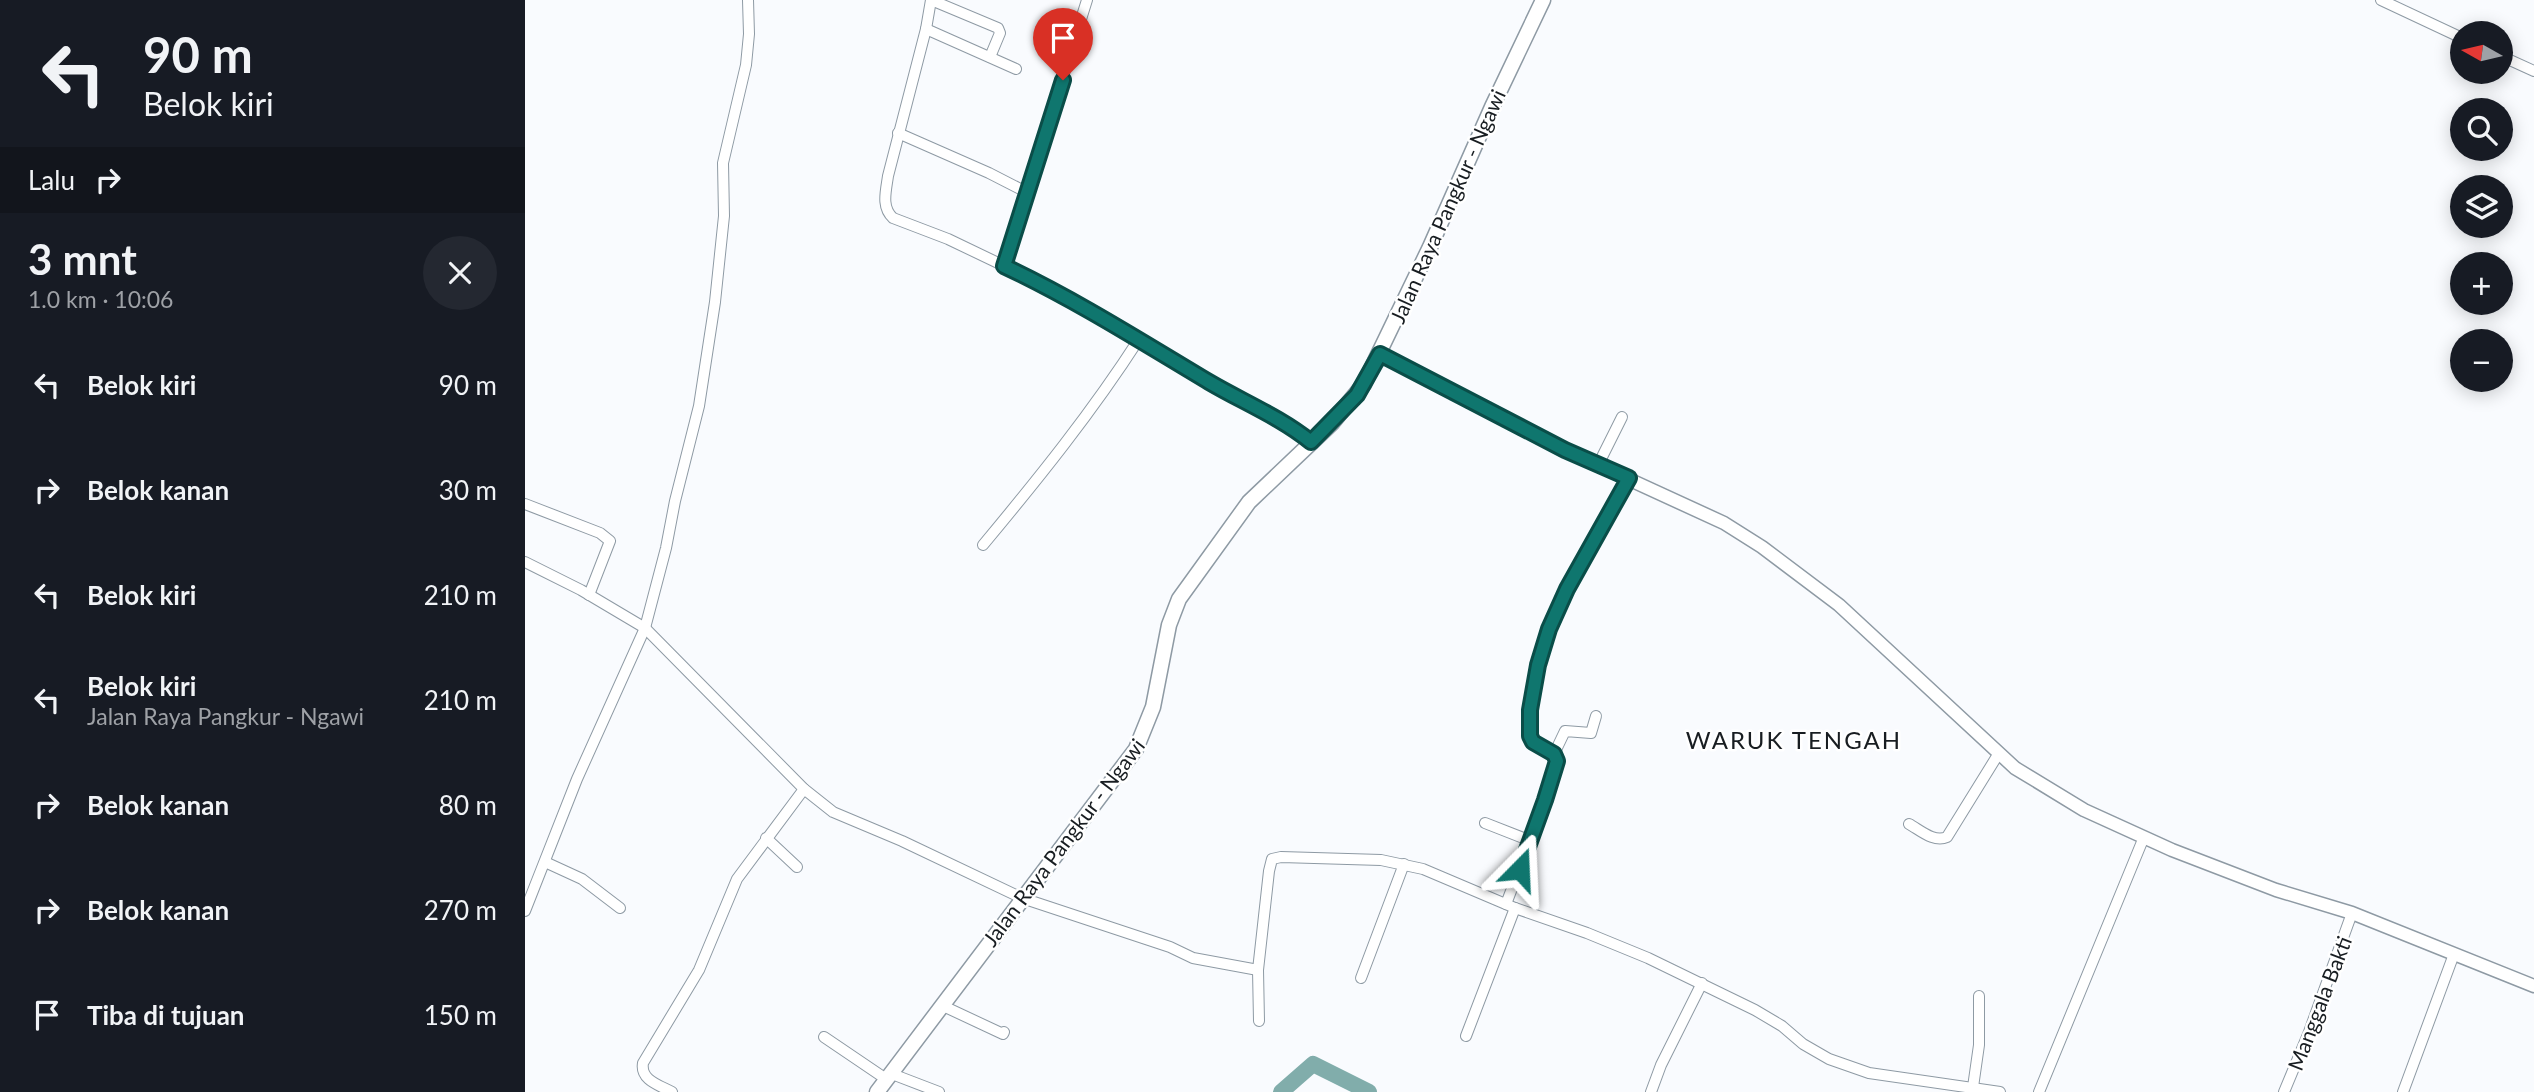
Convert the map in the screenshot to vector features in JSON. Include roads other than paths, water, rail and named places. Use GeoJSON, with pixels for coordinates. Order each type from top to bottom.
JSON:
{"type":"FeatureCollection","features":[{"type":"Feature","properties":{"kind":"main road","name":"Jalan Raya Pangkur - Ngawi"},"geometry":{"type":"LineString","coordinates":[[877,1092],[1140,742],[1153,707],[1169,625],[1187,586],[1249,502],[1357,395],[1380,354],[1543,0]]}},
{"type":"Feature","properties":{"kind":"street"},"geometry":{"type":"LineString","coordinates":[[525,911],[577,779],[645,628],[667,548],[704,373],[721,256],[723,163],[746,65],[748,0]]}},
{"type":"Feature","properties":{"kind":"street"},"geometry":{"type":"LineString","coordinates":[[990,57],[1000,33],[999,28],[931,0],[885,195],[888,213],[893,218],[948,239],[1055,291],[1295,429],[1311,442]]}},
{"type":"Feature","properties":{"kind":"street"},"geometry":{"type":"LineString","coordinates":[[1004,266],[1087,0]]}},
{"type":"Feature","properties":{"kind":"street"},"geometry":{"type":"LineString","coordinates":[[2381,0],[2450,32]]}},
{"type":"Feature","properties":{"kind":"street"},"geometry":{"type":"LineString","coordinates":[[926,29],[1016,69]]}},
{"type":"Feature","properties":{"kind":"street"},"geometry":{"type":"LineString","coordinates":[[2513,61],[2534,71]]}},
{"type":"Feature","properties":{"kind":"street"},"geometry":{"type":"LineString","coordinates":[[898,133],[989,173],[1028,194]]}},
{"type":"Feature","properties":{"kind":"street"},"geometry":{"type":"LineString","coordinates":[[983,545],[1054,459],[1139,339]]}},
{"type":"Feature","properties":{"kind":"street"},"geometry":{"type":"LineString","coordinates":[[1380,354],[1598,465],[1724,523],[1762,547],[1839,605],[1999,753],[2035,782],[2084,810],[2276,890],[2352,913],[2534,986]]}},
{"type":"Feature","properties":{"kind":"street"},"geometry":{"type":"LineString","coordinates":[[1598,465],[1622,416]]}},
{"type":"Feature","properties":{"kind":"street"},"geometry":{"type":"LineString","coordinates":[[1466,1036],[1557,761],[1554,754],[1533,742],[1530,736],[1530,710],[1538,665],[1549,629],[1567,589],[1629,478]]}},
{"type":"Feature","properties":{"kind":"street"},"geometry":{"type":"LineString","coordinates":[[525,504],[600,533],[610,541],[589,595]]}},
{"type":"Feature","properties":{"kind":"street"},"geometry":{"type":"LineString","coordinates":[[525,562],[645,628],[804,789],[843,818],[902,841],[1022,898],[1170,947],[1193,958],[1258,970]]}},
{"type":"Feature","properties":{"kind":"street"},"geometry":{"type":"LineString","coordinates":[[1554,754],[1565,731],[1591,733],[1596,716]]}},
{"type":"Feature","properties":{"kind":"street"},"geometry":{"type":"LineString","coordinates":[[1909,824],[1934,838],[1947,838],[1999,753]]}},
{"type":"Feature","properties":{"kind":"street"},"geometry":{"type":"LineString","coordinates":[[673,1092],[645,1077],[643,1063],[699,970],[737,879],[804,789]]}},
{"type":"Feature","properties":{"kind":"street"},"geometry":{"type":"LineString","coordinates":[[1485,823],[1531,841]]}},
{"type":"Feature","properties":{"kind":"street"},"geometry":{"type":"LineString","coordinates":[[2039,1092],[2144,837]]}},
{"type":"Feature","properties":{"kind":"street"},"geometry":{"type":"LineString","coordinates":[[766,838],[797,867]]}},
{"type":"Feature","properties":{"kind":"street"},"geometry":{"type":"LineString","coordinates":[[1259,1021],[1258,970],[1272,859],[1353,859],[1404,864],[1423,869],[1511,906],[1587,933],[1702,983],[1755,1010],[1782,1026],[1803,1044],[1849,1068],[2000,1092]]}},
{"type":"Feature","properties":{"kind":"street"},"geometry":{"type":"LineString","coordinates":[[545,862],[582,879],[620,908]]}},
{"type":"Feature","properties":{"kind":"street"},"geometry":{"type":"LineString","coordinates":[[1361,978],[1404,864]]}},
{"type":"Feature","properties":{"kind":"street","name":"Manggala Bakti"},"geometry":{"type":"LineString","coordinates":[[2284,1092],[2352,913]]}},
{"type":"Feature","properties":{"kind":"street"},"geometry":{"type":"LineString","coordinates":[[2403,1092],[2454,954]]}},
{"type":"Feature","properties":{"kind":"street"},"geometry":{"type":"LineString","coordinates":[[1651,1092],[1661,1065],[1702,983]]}},
{"type":"Feature","properties":{"kind":"street"},"geometry":{"type":"LineString","coordinates":[[1973,1087],[1979,1045],[1979,996]]}},
{"type":"Feature","properties":{"kind":"street"},"geometry":{"type":"LineString","coordinates":[[941,1005],[1003,1034],[1004,1032]]}},
{"type":"Feature","properties":{"kind":"street"},"geometry":{"type":"LineString","coordinates":[[824,1037],[889,1077],[939,1092]]}},
{"type":"Feature","properties":{"kind":"waterway"},"geometry":{"type":"LineString","coordinates":[[1281,1092],[1313,1064],[1369,1092]]}},
{"type":"Feature","properties":{"kind":"district","name":"WARUK TENGAH"},"geometry":{"type":"Point","coordinates":[1794,739]}}]}
